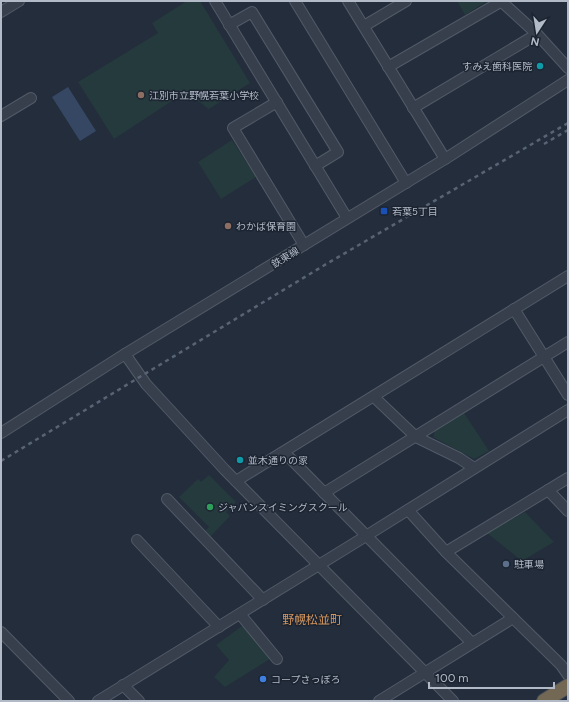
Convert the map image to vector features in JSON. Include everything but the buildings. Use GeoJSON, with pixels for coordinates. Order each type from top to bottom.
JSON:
{"type":"FeatureCollection","features":[{"type":"Feature","properties":{"kind":"highway"},"geometry":{"type":"LineString","coordinates":[[544,701],[568,686]]}},
{"type":"Feature","properties":{"kind":"street"},"geometry":{"type":"LineString","coordinates":[[1,12],[19,1]]}},
{"type":"Feature","properties":{"kind":"street"},"geometry":{"type":"LineString","coordinates":[[215,1],[347,218]]}},
{"type":"Feature","properties":{"kind":"street"},"geometry":{"type":"LineString","coordinates":[[295,1],[406,182]]}},
{"type":"Feature","properties":{"kind":"street"},"geometry":{"type":"LineString","coordinates":[[348,1],[445,159]]}},
{"type":"Feature","properties":{"kind":"street"},"geometry":{"type":"LineString","coordinates":[[364,26],[406,1]]}},
{"type":"Feature","properties":{"kind":"street"},"geometry":{"type":"LineString","coordinates":[[388,67],[501,1],[537,34],[568,68]]}},
{"type":"Feature","properties":{"kind":"street"},"geometry":{"type":"LineString","coordinates":[[230,25],[252,12],[338,152],[315,166]]}},
{"type":"Feature","properties":{"kind":"street"},"geometry":{"type":"LineString","coordinates":[[414,108],[537,34]]}},
{"type":"Feature","properties":{"kind":"street","name":"鉄東線"},"geometry":{"type":"LineString","coordinates":[[1,433],[125,354],[445,159],[568,80]]}},
{"type":"Feature","properties":{"kind":"street"},"geometry":{"type":"LineString","coordinates":[[1,116],[31,98]]}},
{"type":"Feature","properties":{"kind":"street"},"geometry":{"type":"LineString","coordinates":[[277,102],[233,128],[304,245]]}},
{"type":"Feature","properties":{"kind":"street"},"geometry":{"type":"LineString","coordinates":[[236,481],[568,276]]}},
{"type":"Feature","properties":{"kind":"street"},"geometry":{"type":"LineString","coordinates":[[514,309],[568,396]]}},
{"type":"Feature","properties":{"kind":"street"},"geometry":{"type":"LineString","coordinates":[[324,493],[568,342]]}},
{"type":"Feature","properties":{"kind":"street"},"geometry":{"type":"LineString","coordinates":[[125,354],[146,384],[236,481],[453,701]]}},
{"type":"Feature","properties":{"kind":"street"},"geometry":{"type":"LineString","coordinates":[[374,397],[416,437],[459,458],[474,468]]}},
{"type":"Feature","properties":{"kind":"street"},"geometry":{"type":"LineString","coordinates":[[98,701],[568,410]]}},
{"type":"Feature","properties":{"kind":"street"},"geometry":{"type":"LineString","coordinates":[[284,452],[472,643]]}},
{"type":"Feature","properties":{"kind":"street"},"geometry":{"type":"LineString","coordinates":[[446,552],[568,478]]}},
{"type":"Feature","properties":{"kind":"street"},"geometry":{"type":"LineString","coordinates":[[548,490],[568,511]]}},
{"type":"Feature","properties":{"kind":"street"},"geometry":{"type":"LineString","coordinates":[[167,499],[263,600]]}},
{"type":"Feature","properties":{"kind":"street"},"geometry":{"type":"LineString","coordinates":[[408,510],[446,552],[561,665],[568,675]]}},
{"type":"Feature","properties":{"kind":"street"},"geometry":{"type":"LineString","coordinates":[[137,540],[219,627]]}},
{"type":"Feature","properties":{"kind":"street"},"geometry":{"type":"LineString","coordinates":[[240,614],[277,659]]}},
{"type":"Feature","properties":{"kind":"street"},"geometry":{"type":"LineString","coordinates":[[380,701],[513,618]]}},
{"type":"Feature","properties":{"kind":"street"},"geometry":{"type":"LineString","coordinates":[[1,632],[69,701]]}},
{"type":"Feature","properties":{"kind":"street"},"geometry":{"type":"LineString","coordinates":[[123,685],[139,701]]}},
{"type":"Feature","properties":{"kind":"green space"},"geometry":{"type":"Polygon","coordinates":[[[187,1],[200,1],[250,83],[209,109],[190,97],[178,97],[114,139],[78,82],[158,33],[152,23],[187,1]]]}},
{"type":"Feature","properties":{"kind":"green space"},"geometry":{"type":"Polygon","coordinates":[[[457,1],[487,1],[465,15],[457,1]]]}},
{"type":"Feature","properties":{"kind":"green space"},"geometry":{"type":"Polygon","coordinates":[[[232,140],[256,177],[221,199],[198,162],[232,140]]]}},
{"type":"Feature","properties":{"kind":"green space"},"geometry":{"type":"Polygon","coordinates":[[[464,413],[489,451],[474,459],[433,437],[435,430],[464,413]]]}},
{"type":"Feature","properties":{"kind":"green space","name":"ジャパンスイミングスクール"},"geometry":{"type":"Polygon","coordinates":[[[209,475],[236,502],[226,512],[230,516],[210,537],[205,531],[209,527],[179,497],[198,479],[201,482],[209,475]]]}},
{"type":"Feature","properties":{"kind":"green space"},"geometry":{"type":"Polygon","coordinates":[[[525,512],[554,542],[522,561],[487,533],[525,512]]]}},
{"type":"Feature","properties":{"kind":"green space"},"geometry":{"type":"Polygon","coordinates":[[[242,626],[262,645],[260,646],[273,657],[225,687],[214,677],[229,660],[216,645],[242,626]]]}},
{"type":"Feature","properties":{"kind":"water"},"geometry":{"type":"Polygon","coordinates":[[[68,87],[96,131],[80,141],[52,97],[68,87]]]}},
{"type":"Feature","properties":{"kind":"railway"},"geometry":{"type":"LineString","coordinates":[[1,461],[328,263],[568,123]]}},
{"type":"Feature","properties":{"kind":"railway"},"geometry":{"type":"LineString","coordinates":[[544,144],[568,130]]}},
{"type":"Feature","properties":{"kind":"place","name":"すみえ歯科医院"},"geometry":{"type":"Point","coordinates":[540,66]}},
{"type":"Feature","properties":{"kind":"place","name":"江別市立野幌若葉小学校"},"geometry":{"type":"Point","coordinates":[141,95]}},
{"type":"Feature","properties":{"kind":"place","name":"若葉5丁目"},"geometry":{"type":"Point","coordinates":[384,211]}},
{"type":"Feature","properties":{"kind":"place","name":"わかば保育園"},"geometry":{"type":"Point","coordinates":[228,226]}},
{"type":"Feature","properties":{"kind":"place","name":"並木通りの家"},"geometry":{"type":"Point","coordinates":[240,460]}},
{"type":"Feature","properties":{"kind":"place","name":"ジャパンスイミングスクール"},"geometry":{"type":"Point","coordinates":[210,507]}},
{"type":"Feature","properties":{"kind":"place","name":"駐車場"},"geometry":{"type":"Point","coordinates":[506,564]}},
{"type":"Feature","properties":{"kind":"place","name":"コープさっぽろ"},"geometry":{"type":"Point","coordinates":[263,679]}},
{"type":"Feature","properties":{"kind":"district","name":"野幌松並町"},"geometry":{"type":"Point","coordinates":[312,620]}}]}
